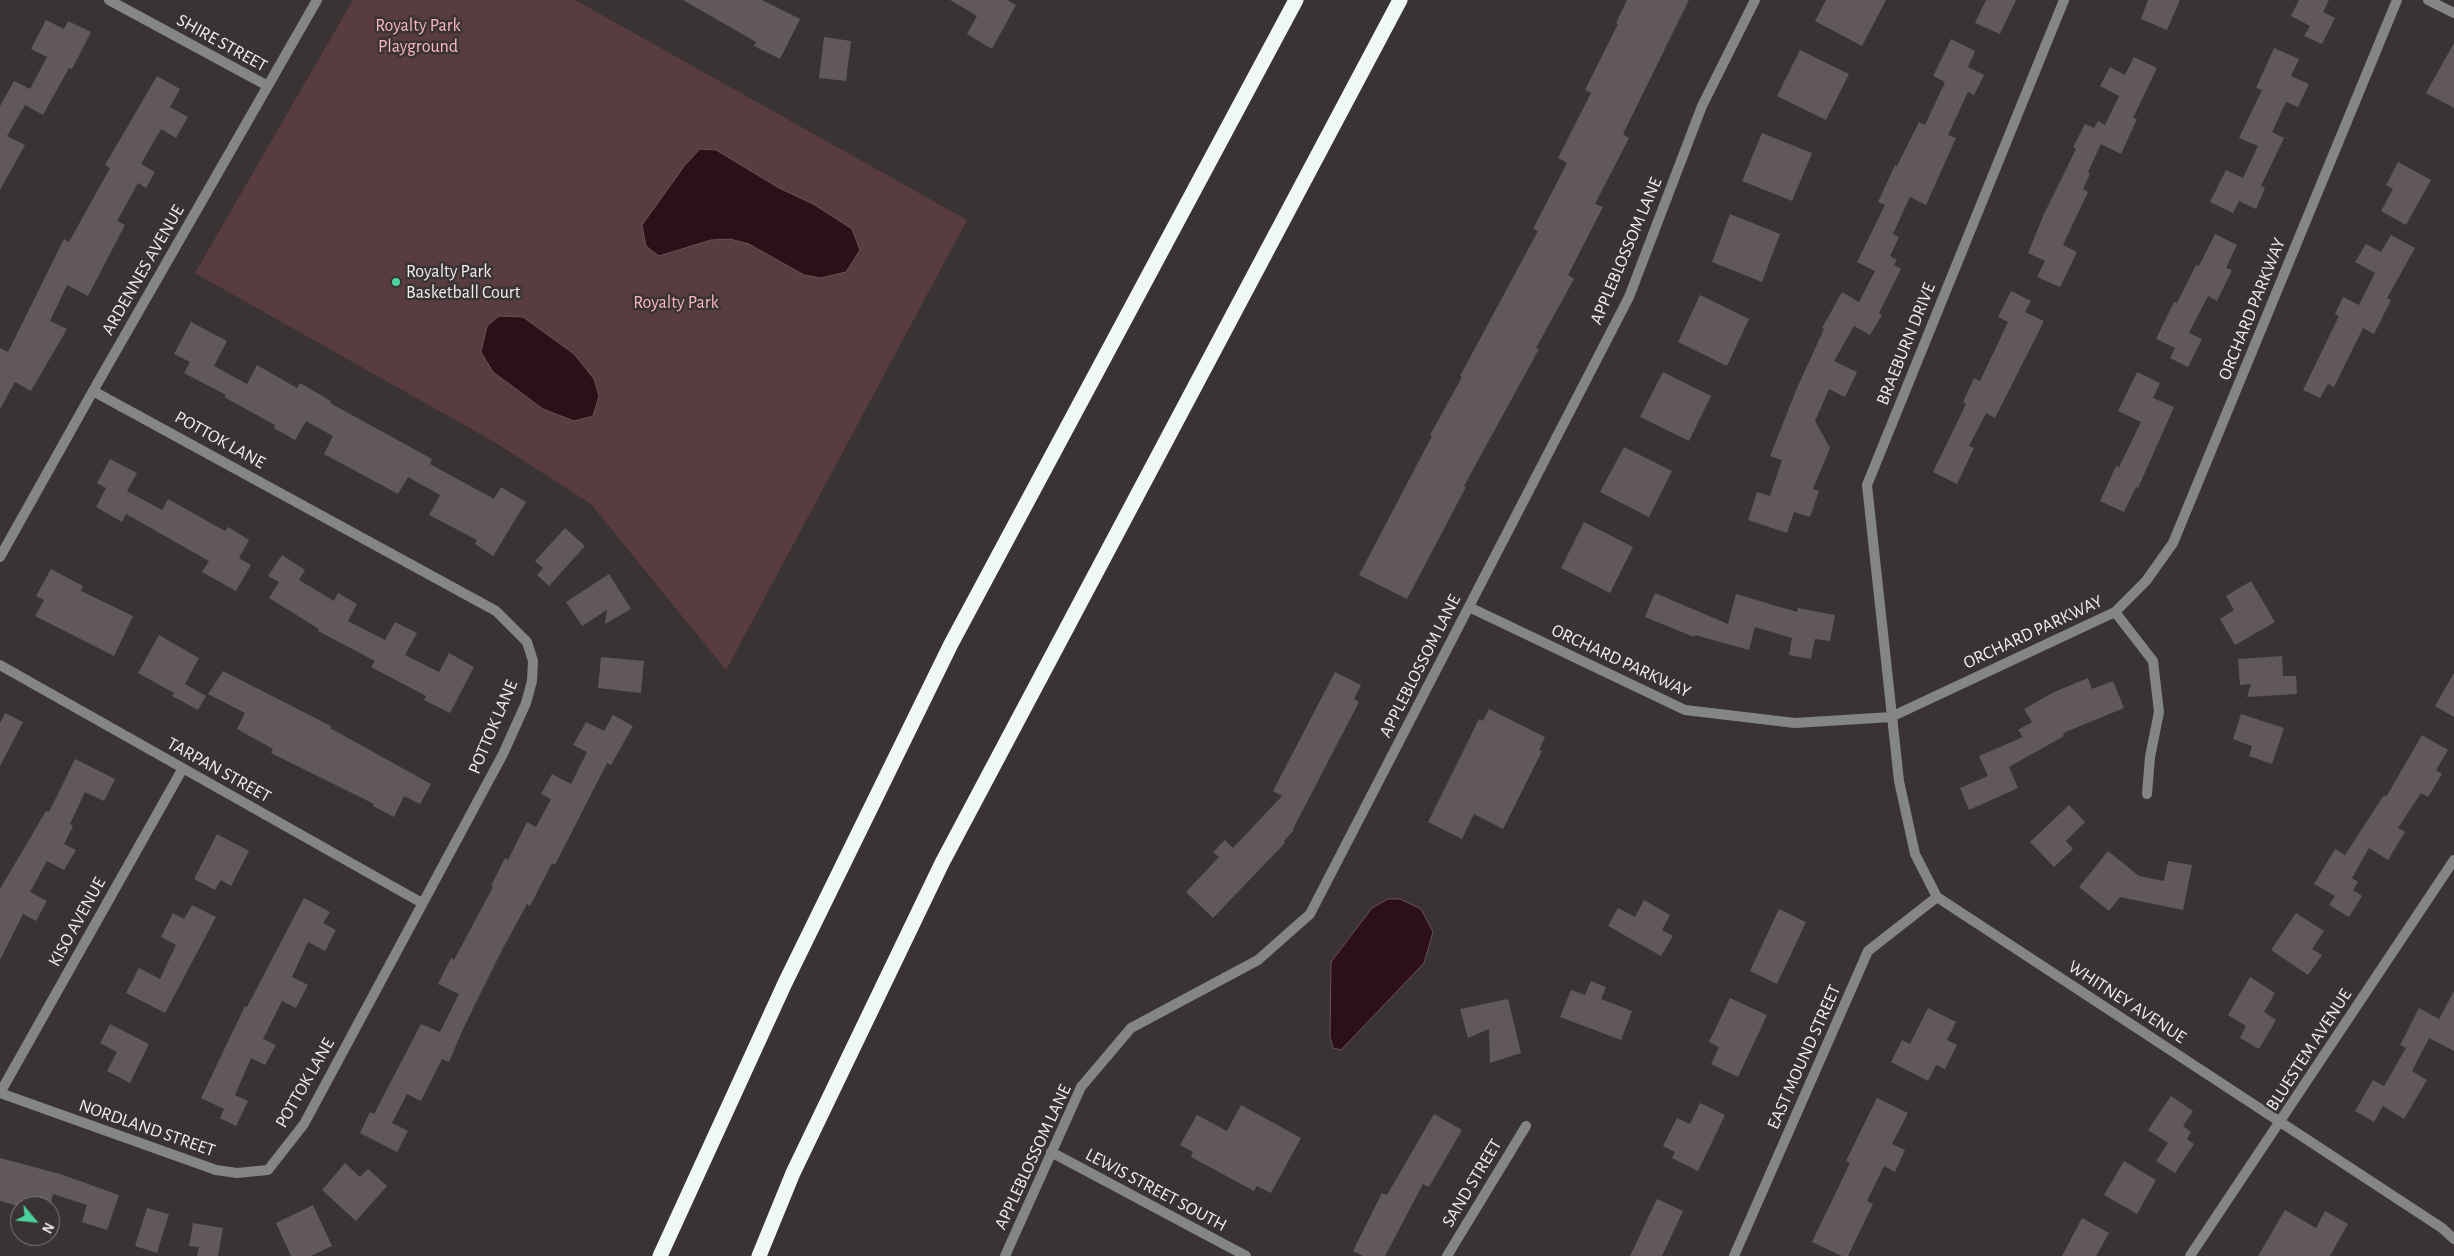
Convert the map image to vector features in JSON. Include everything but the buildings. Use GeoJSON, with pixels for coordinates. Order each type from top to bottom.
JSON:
{"type":"FeatureCollection","features":[{"type":"Feature","properties":{"kind":"highway"},"geometry":{"type":"LineString","coordinates":[[660,1256],[785,983],[951,644],[1296,0]]}},
{"type":"Feature","properties":{"kind":"highway"},"geometry":{"type":"LineString","coordinates":[[759,1256],[794,1173],[942,863],[1400,0]]}},
{"type":"Feature","properties":{"kind":"street","name":"SHIRE STREET"},"geometry":{"type":"LineString","coordinates":[[109,0],[268,86]]}},
{"type":"Feature","properties":{"kind":"street","name":"ARDENNES AVENUE"},"geometry":{"type":"LineString","coordinates":[[0,557],[317,0]]}},
{"type":"Feature","properties":{"kind":"street","name":"APPLEBLOSSOM LANE"},"geometry":{"type":"LineString","coordinates":[[1005,1256],[1080,1087],[1131,1028],[1258,960],[1310,914],[1629,297],[1702,106],[1755,0]]}},
{"type":"Feature","properties":{"kind":"street","name":"BRAEBURN DRIVE"},"geometry":{"type":"LineString","coordinates":[[1891,717],[1867,485],[2064,0]]}},
{"type":"Feature","properties":{"kind":"street","name":"ORCHARD PARKWAY"},"geometry":{"type":"LineString","coordinates":[[1469,607],[1685,710],[1795,723],[1891,717],[2115,612],[2146,581],[2173,543],[2397,0]]}},
{"type":"Feature","properties":{"kind":"street"},"geometry":{"type":"LineString","coordinates":[[2428,0],[2454,13]]}},
{"type":"Feature","properties":{"kind":"street","name":"POTTOK LANE"},"geometry":{"type":"LineString","coordinates":[[93,391],[475,598],[496,611],[527,642],[533,661],[532,681],[526,703],[503,754],[304,1124],[279,1155]]}},
{"type":"Feature","properties":{"kind":"street"},"geometry":{"type":"LineString","coordinates":[[2115,612],[2153,661],[2159,712],[2150,757],[2147,794]]}},
{"type":"Feature","properties":{"kind":"street","name":"TARPAN STREET"},"geometry":{"type":"LineString","coordinates":[[0,665],[422,902]]}},
{"type":"Feature","properties":{"kind":"street","name":"WHITNEY AVENUE"},"geometry":{"type":"LineString","coordinates":[[1891,717],[1899,781],[1915,854],[1938,897],[2442,1228],[2454,1239]]}},
{"type":"Feature","properties":{"kind":"street","name":"KISO AVENUE"},"geometry":{"type":"LineString","coordinates":[[0,1093],[183,768]]}},
{"type":"Feature","properties":{"kind":"street","name":"BLUESTEM AVENUE"},"geometry":{"type":"LineString","coordinates":[[2190,1256],[2454,860]]}},
{"type":"Feature","properties":{"kind":"street","name":"EAST MOUND STREET"},"geometry":{"type":"LineString","coordinates":[[1734,1256],[1868,951],[1938,897]]}},
{"type":"Feature","properties":{"kind":"street","name":"NORDLAND STREET"},"geometry":{"type":"LineString","coordinates":[[0,1093],[216,1170],[237,1174],[268,1170],[279,1155]]}},
{"type":"Feature","properties":{"kind":"street","name":"SAND STREET"},"geometry":{"type":"LineString","coordinates":[[1447,1256],[1526,1126]]}},
{"type":"Feature","properties":{"kind":"street","name":"LEWIS STREET SOUTH"},"geometry":{"type":"LineString","coordinates":[[1051,1152],[1246,1256]]}},
{"type":"Feature","properties":{"kind":"green space","name":"Royalty Park"},"geometry":{"type":"Polygon","coordinates":[[[353,0],[575,0],[967,220],[726,670],[591,504],[496,443],[195,273],[353,0]]]}},
{"type":"Feature","properties":{"kind":"shaded area"},"geometry":{"type":"Polygon","coordinates":[[[700,149],[716,150],[779,188],[813,204],[852,229],[860,250],[846,272],[821,278],[804,275],[749,244],[730,239],[711,240],[659,256],[646,246],[642,225],[685,165],[700,149]]]}},
{"type":"Feature","properties":{"kind":"shaded area"},"geometry":{"type":"Polygon","coordinates":[[[499,316],[523,317],[574,354],[594,379],[599,396],[593,416],[574,421],[543,409],[493,372],[481,352],[487,326],[499,316]]]}},
{"type":"Feature","properties":{"kind":"shaded area"},"geometry":{"type":"Polygon","coordinates":[[[1388,899],[1400,899],[1421,909],[1433,932],[1424,963],[1341,1050],[1333,1048],[1330,1037],[1331,962],[1372,908],[1388,899]]]}},
{"type":"Feature","properties":{"kind":"place","name":"Royalty Park Basketball Court"},"geometry":{"type":"Point","coordinates":[396,282]}},
{"type":"Feature","properties":{"kind":"park label","name":"Royalty Park Playground"},"geometry":{"type":"Point","coordinates":[418,36]}}]}
